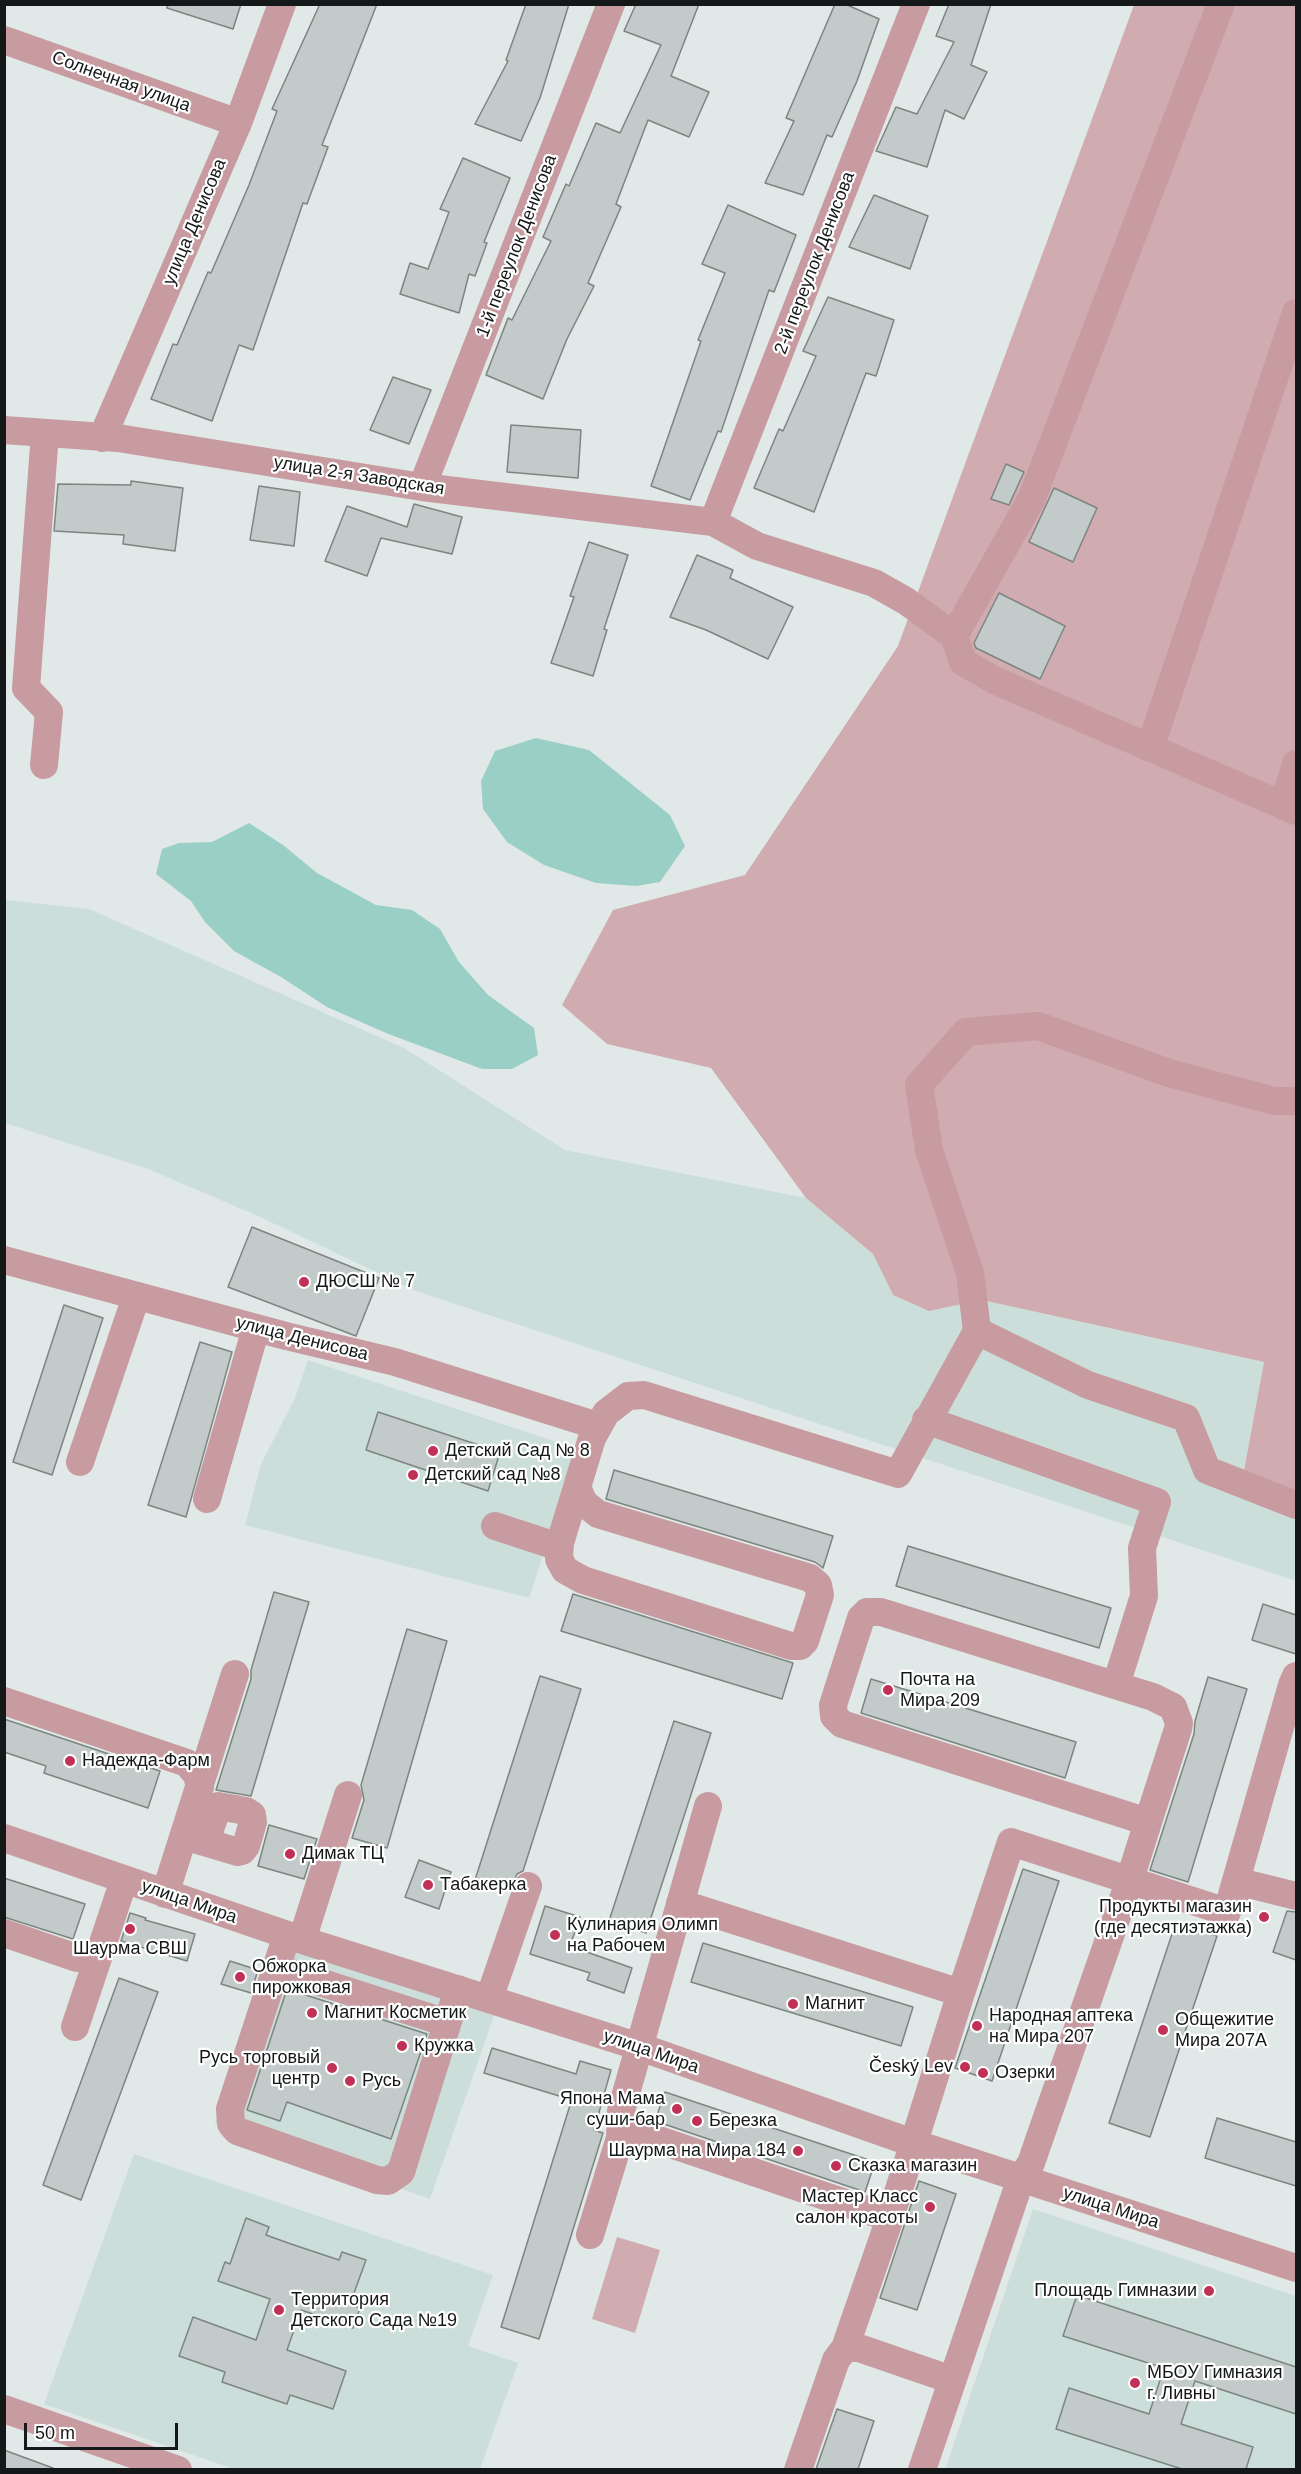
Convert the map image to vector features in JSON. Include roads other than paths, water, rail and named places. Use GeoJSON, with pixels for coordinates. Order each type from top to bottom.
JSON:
{"type":"FeatureCollection","features":[{"type":"Feature","properties":{"kind":"street","name":"улица Денисова"},"geometry":{"type":"LineString","coordinates":[[102,438],[238,123],[282,4]]}},
{"type":"Feature","properties":{"kind":"street","name":"1-й переулок Денисова"},"geometry":{"type":"LineString","coordinates":[[422,487],[611,4]]}},
{"type":"Feature","properties":{"kind":"street","name":"2-й переулок Денисова"},"geometry":{"type":"LineString","coordinates":[[713,522],[916,4]]}},
{"type":"Feature","properties":{"kind":"street"},"geometry":{"type":"LineString","coordinates":[[954,636],[1032,498],[1221,4]]}},
{"type":"Feature","properties":{"kind":"street","name":"Солнечная улица"},"geometry":{"type":"LineString","coordinates":[[4,40],[238,123]]}},
{"type":"Feature","properties":{"kind":"street"},"geometry":{"type":"LineString","coordinates":[[1150,748],[1296,313]]}},
{"type":"Feature","properties":{"kind":"street","name":"улица 2-я Заводская"},"geometry":{"type":"LineString","coordinates":[[4,430],[102,438],[422,487],[713,522]]}},
{"type":"Feature","properties":{"kind":"street"},"geometry":{"type":"LineString","coordinates":[[44,765],[49,712],[26,688],[45,433]]}},
{"type":"Feature","properties":{"kind":"street"},"geometry":{"type":"LineString","coordinates":[[713,522],[757,546],[874,583],[906,601],[954,636],[963,662],[994,680],[1290,808],[1296,764]]}},
{"type":"Feature","properties":{"kind":"street"},"geometry":{"type":"LineString","coordinates":[[562,1536],[581,1515],[598,1514],[810,1578],[818,1585],[820,1595],[805,1641],[799,1646],[791,1646],[572,1576],[560,1563],[562,1536],[598,1426],[606,1413],[622,1399],[644,1395],[898,1474],[977,1331],[970,1273],[929,1150],[919,1085],[966,1032],[1038,1026],[1169,1073],[1274,1101],[1296,1101]]}},
{"type":"Feature","properties":{"kind":"street","name":"улица Денисова"},"geometry":{"type":"LineString","coordinates":[[6,1265],[395,1362],[598,1426]]}},
{"type":"Feature","properties":{"kind":"street"},"geometry":{"type":"LineString","coordinates":[[80,1462],[136,1297]]}},
{"type":"Feature","properties":{"kind":"street"},"geometry":{"type":"LineString","coordinates":[[207,1499],[256,1328]]}},
{"type":"Feature","properties":{"kind":"street"},"geometry":{"type":"LineString","coordinates":[[977,1331],[1088,1385],[1186,1418],[1207,1470],[1296,1505]]}},
{"type":"Feature","properties":{"kind":"street"},"geometry":{"type":"LineString","coordinates":[[926,1420],[1157,1502],[1142,1548],[1144,1596],[1116,1685]]}},
{"type":"Feature","properties":{"kind":"street"},"geometry":{"type":"LineString","coordinates":[[577,1487],[584,1503],[598,1514]]}},
{"type":"Feature","properties":{"kind":"street"},"geometry":{"type":"LineString","coordinates":[[495,1526],[562,1536]]}},
{"type":"Feature","properties":{"kind":"street"},"geometry":{"type":"LineString","coordinates":[[922,2469],[1021,2178],[1031,2163],[1130,1879],[1179,1729],[1178,1717],[1167,1702],[874,1612],[864,1614],[832,1710],[834,1716],[842,1724],[1148,1822]]}},
{"type":"Feature","properties":{"kind":"street"},"geometry":{"type":"LineString","coordinates":[[165,1894],[235,1674]]}},
{"type":"Feature","properties":{"kind":"street"},"geometry":{"type":"LineString","coordinates":[[798,2469],[836,2360],[845,2348],[890,2218],[1011,1842],[1227,1912],[1296,1676]]}},
{"type":"Feature","properties":{"kind":"street"},"geometry":{"type":"LineString","coordinates":[[4,1701],[187,1763],[197,1774],[200,1787]]}},
{"type":"Feature","properties":{"kind":"street"},"geometry":{"type":"LineString","coordinates":[[348,1796],[295,1937],[276,1968],[230,2109],[231,2124],[241,2132],[377,2180],[388,2181],[401,2172],[458,1989]]}},
{"type":"Feature","properties":{"kind":"street"},"geometry":{"type":"LineString","coordinates":[[590,2235],[623,2128],[621,2110],[708,1806]]}},
{"type":"Feature","properties":{"kind":"street","name":"улица Мира"},"geometry":{"type":"LineString","coordinates":[[4,1838],[295,1937],[640,2047],[913,2142],[1296,2268]]}},
{"type":"Feature","properties":{"kind":"street"},"geometry":{"type":"LineString","coordinates":[[182,1844],[189,1838],[216,1845]]}},
{"type":"Feature","properties":{"kind":"street"},"geometry":{"type":"LineString","coordinates":[[1242,1858],[1247,1876],[1256,1884],[1296,1896]]}},
{"type":"Feature","properties":{"kind":"street"},"geometry":{"type":"LineString","coordinates":[[75,2027],[124,1880]]}},
{"type":"Feature","properties":{"kind":"street"},"geometry":{"type":"LineString","coordinates":[[1229,1902],[1240,1887],[1256,1884]]}},
{"type":"Feature","properties":{"kind":"street"},"geometry":{"type":"LineString","coordinates":[[489,1999],[528,1886]]}},
{"type":"Feature","properties":{"kind":"street"},"geometry":{"type":"LineString","coordinates":[[680,1903],[961,1993]]}},
{"type":"Feature","properties":{"kind":"street"},"geometry":{"type":"LineString","coordinates":[[4,1933],[77,1958],[92,1955],[101,1948]]}},
{"type":"Feature","properties":{"kind":"street"},"geometry":{"type":"LineString","coordinates":[[276,1968],[447,2023]]}},
{"type":"Feature","properties":{"kind":"street"},"geometry":{"type":"LineString","coordinates":[[623,2128],[890,2218]]}},
{"type":"Feature","properties":{"kind":"street"},"geometry":{"type":"LineString","coordinates":[[845,2348],[859,2348],[952,2380]]}},
{"type":"Feature","properties":{"kind":"street"},"geometry":{"type":"LineString","coordinates":[[4,2409],[178,2469]]}},
{"type":"Feature","properties":{"kind":"place","name":"ДЮСШ № 7"},"geometry":{"type":"Point","coordinates":[304,1282]}},
{"type":"Feature","properties":{"kind":"place","name":"Детский Сад № 8"},"geometry":{"type":"Point","coordinates":[433,1451]}},
{"type":"Feature","properties":{"kind":"place","name":"Детский сад №8"},"geometry":{"type":"Point","coordinates":[413,1475]}},
{"type":"Feature","properties":{"kind":"place","name":"Почта на Мира 209"},"geometry":{"type":"Point","coordinates":[888,1690]}},
{"type":"Feature","properties":{"kind":"place","name":"Надежда-Фарм"},"geometry":{"type":"Point","coordinates":[70,1761]}},
{"type":"Feature","properties":{"kind":"place","name":"Димак ТЦ"},"geometry":{"type":"Point","coordinates":[290,1854]}},
{"type":"Feature","properties":{"kind":"place","name":"Табакерка"},"geometry":{"type":"Point","coordinates":[428,1885]}},
{"type":"Feature","properties":{"kind":"place","name":"Продукты магазин (где десятиэтажка)"},"geometry":{"type":"Point","coordinates":[1264,1917]}},
{"type":"Feature","properties":{"kind":"place","name":"Шаурма СВШ"},"geometry":{"type":"Point","coordinates":[130,1929]}},
{"type":"Feature","properties":{"kind":"place","name":"Кулинария Олимп на Рабочем"},"geometry":{"type":"Point","coordinates":[555,1935]}},
{"type":"Feature","properties":{"kind":"place","name":"Обжорка пирожковая"},"geometry":{"type":"Point","coordinates":[240,1977]}},
{"type":"Feature","properties":{"kind":"place","name":"Магнит"},"geometry":{"type":"Point","coordinates":[793,2004]}},
{"type":"Feature","properties":{"kind":"place","name":"Магнит Косметик"},"geometry":{"type":"Point","coordinates":[312,2013]}},
{"type":"Feature","properties":{"kind":"place","name":"Народная аптека на Мира 207"},"geometry":{"type":"Point","coordinates":[977,2026]}},
{"type":"Feature","properties":{"kind":"place","name":"Общежитие Мира 207А"},"geometry":{"type":"Point","coordinates":[1163,2030]}},
{"type":"Feature","properties":{"kind":"place","name":"Кружка"},"geometry":{"type":"Point","coordinates":[402,2046]}},
{"type":"Feature","properties":{"kind":"place","name":"Český Lev"},"geometry":{"type":"Point","coordinates":[965,2067]}},
{"type":"Feature","properties":{"kind":"place","name":"Русь торговый центр"},"geometry":{"type":"Point","coordinates":[332,2068]}},
{"type":"Feature","properties":{"kind":"place","name":"Озерки"},"geometry":{"type":"Point","coordinates":[983,2073]}},
{"type":"Feature","properties":{"kind":"place","name":"Русь"},"geometry":{"type":"Point","coordinates":[350,2081]}},
{"type":"Feature","properties":{"kind":"place","name":"Япона Мама суши-бар"},"geometry":{"type":"Point","coordinates":[677,2109]}},
{"type":"Feature","properties":{"kind":"place","name":"Березка"},"geometry":{"type":"Point","coordinates":[697,2121]}},
{"type":"Feature","properties":{"kind":"place","name":"Шаурма на Мира 184"},"geometry":{"type":"Point","coordinates":[798,2151]}},
{"type":"Feature","properties":{"kind":"place","name":"Сказка магазин"},"geometry":{"type":"Point","coordinates":[836,2166]}},
{"type":"Feature","properties":{"kind":"place","name":"Мастер Класс салон красоты"},"geometry":{"type":"Point","coordinates":[930,2207]}},
{"type":"Feature","properties":{"kind":"place","name":"Площадь Гимназии"},"geometry":{"type":"Point","coordinates":[1209,2291]}},
{"type":"Feature","properties":{"kind":"place","name":"Территория Детского Сада №19"},"geometry":{"type":"Point","coordinates":[279,2310]}},
{"type":"Feature","properties":{"kind":"place","name":"МБОУ Гимназия г. Ливны"},"geometry":{"type":"Point","coordinates":[1135,2383]}}]}
